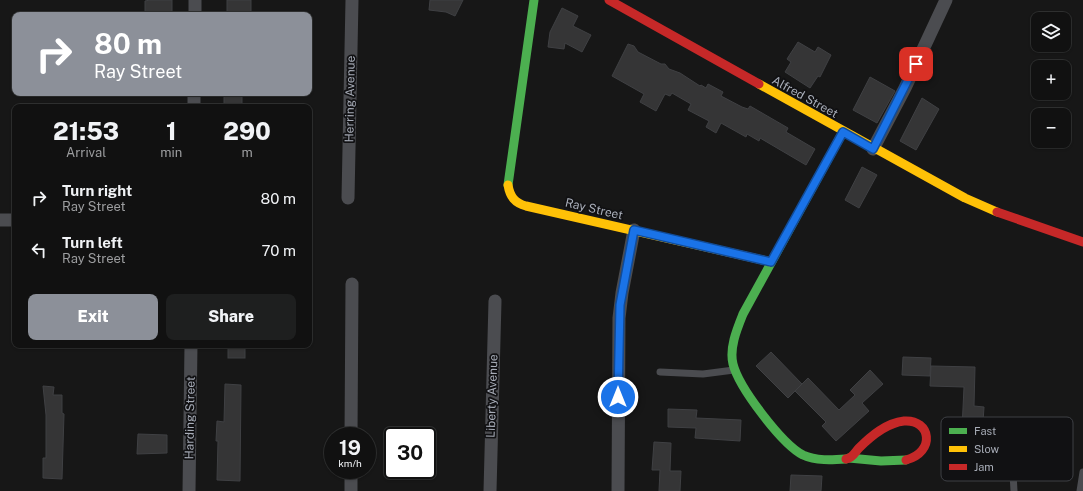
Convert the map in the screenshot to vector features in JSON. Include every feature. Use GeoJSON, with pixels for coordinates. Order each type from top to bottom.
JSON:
{"type":"FeatureCollection","features":[{"type":"Feature","properties":{"kind":"street"},"geometry":{"type":"LineString","coordinates":[[195,0],[195,12]]}},
{"type":"Feature","properties":{"kind":"street","name":"Herring Avenue"},"geometry":{"type":"LineString","coordinates":[[348,198],[352,0]]}},
{"type":"Feature","properties":{"kind":"street","name":"Ray Street"},"geometry":{"type":"LineString","coordinates":[[534,0],[508,180],[512,199],[522,205],[771,262]]}},
{"type":"Feature","properties":{"kind":"street","name":"Alfred Street"},"geometry":{"type":"LineString","coordinates":[[609,0],[873,149],[965,198],[1003,215],[1083,242]]}},
{"type":"Feature","properties":{"kind":"street"},"geometry":{"type":"LineString","coordinates":[[873,149],[905,88],[946,0]]}},
{"type":"Feature","properties":{"kind":"street"},"geometry":{"type":"LineString","coordinates":[[843,132],[771,262],[738,326],[732,351],[735,370],[744,387],[782,437],[798,452],[819,459],[849,458],[898,461],[915,460],[925,450],[926,437],[924,431],[915,423],[909,421],[890,424],[876,432],[849,458]]}},
{"type":"Feature","properties":{"kind":"street"},"geometry":{"type":"LineString","coordinates":[[0,220],[12,220]]}},
{"type":"Feature","properties":{"kind":"street"},"geometry":{"type":"LineString","coordinates":[[618,491],[619,318],[622,293],[634,230]]}},
{"type":"Feature","properties":{"kind":"street"},"geometry":{"type":"LineString","coordinates":[[351,427],[352,284]]}},
{"type":"Feature","properties":{"kind":"street","name":"Liberty Avenue"},"geometry":{"type":"LineString","coordinates":[[490,491],[495,301]]}},
{"type":"Feature","properties":{"kind":"street","name":"Harding Street"},"geometry":{"type":"LineString","coordinates":[[189,491],[191,348]]}},
{"type":"Feature","properties":{"kind":"street"},"geometry":{"type":"LineString","coordinates":[[351,479],[351,491]]}},
{"type":"Feature","properties":{"kind":"lane"},"geometry":{"type":"LineString","coordinates":[[660,372],[703,374],[735,370]]}},
{"type":"Feature","properties":{"kind":"lane"},"geometry":{"type":"LineString","coordinates":[[1080,491],[1083,472]]}},
{"type":"Feature","properties":{"kind":"lane"},"geometry":{"type":"LineString","coordinates":[[1013,481],[1014,491]]}},
{"type":"Feature","properties":{"kind":"building"},"geometry":{"type":"Polygon","coordinates":[[[172,0],[172,12],[145,12],[145,1],[172,0]]]}},
{"type":"Feature","properties":{"kind":"building"},"geometry":{"type":"Polygon","coordinates":[[[227,0],[251,0],[251,12],[227,12],[227,0]]]}},
{"type":"Feature","properties":{"kind":"building"},"geometry":{"type":"Polygon","coordinates":[[[430,0],[463,0],[455,16],[446,12],[429,10],[430,0]]]}},
{"type":"Feature","properties":{"kind":"building"},"geometry":{"type":"Polygon","coordinates":[[[562,8],[578,16],[573,26],[591,35],[582,52],[565,43],[564,49],[548,47],[550,32],[562,8]]]}},
{"type":"Feature","properties":{"kind":"building"},"geometry":{"type":"Polygon","coordinates":[[[798,42],[815,52],[818,47],[831,55],[820,77],[818,76],[810,88],[785,72],[791,62],[787,59],[798,42]]]}},
{"type":"Feature","properties":{"kind":"building"},"geometry":{"type":"Polygon","coordinates":[[[628,44],[634,46],[638,52],[661,64],[665,64],[669,69],[680,73],[700,86],[701,85],[706,88],[708,84],[723,92],[721,96],[742,107],[748,109],[750,106],[788,128],[786,132],[815,149],[806,165],[760,138],[759,141],[747,134],[746,137],[721,123],[716,133],[706,127],[709,121],[688,110],[691,104],[672,93],[670,96],[665,94],[656,111],[640,102],[644,94],[612,76],[628,44]]]}},
{"type":"Feature","properties":{"kind":"building"},"geometry":{"type":"Polygon","coordinates":[[[870,77],[895,91],[877,123],[853,110],[870,77]]]}},
{"type":"Feature","properties":{"kind":"building"},"geometry":{"type":"Polygon","coordinates":[[[224,96],[242,96],[242,104],[224,104],[224,96]]]}},
{"type":"Feature","properties":{"kind":"building"},"geometry":{"type":"Polygon","coordinates":[[[922,98],[939,109],[916,150],[900,141],[922,98]]]}},
{"type":"Feature","properties":{"kind":"building"},"geometry":{"type":"Polygon","coordinates":[[[862,167],[877,175],[859,208],[845,200],[862,167]]]}},
{"type":"Feature","properties":{"kind":"building"},"geometry":{"type":"Polygon","coordinates":[[[228,348],[245,348],[245,358],[228,358],[228,348]]]}},
{"type":"Feature","properties":{"kind":"building"},"geometry":{"type":"Polygon","coordinates":[[[771,352],[802,384],[788,398],[756,366],[771,352]]]}},
{"type":"Feature","properties":{"kind":"building"},"geometry":{"type":"Polygon","coordinates":[[[903,357],[931,358],[930,376],[902,375],[903,357]]]}},
{"type":"Feature","properties":{"kind":"building"},"geometry":{"type":"Polygon","coordinates":[[[931,366],[975,367],[974,406],[984,407],[983,417],[963,417],[964,387],[930,386],[931,366]]]}},
{"type":"Feature","properties":{"kind":"building"},"geometry":{"type":"Polygon","coordinates":[[[870,370],[883,384],[862,403],[869,411],[836,441],[822,426],[826,422],[795,391],[808,378],[839,410],[855,395],[850,390],[870,370]]]}},
{"type":"Feature","properties":{"kind":"building"},"geometry":{"type":"Polygon","coordinates":[[[225,384],[241,385],[240,481],[217,480],[217,421],[224,422],[225,384]]]}},
{"type":"Feature","properties":{"kind":"building"},"geometry":{"type":"Polygon","coordinates":[[[43,386],[54,387],[53,395],[62,395],[62,413],[64,414],[62,479],[43,478],[43,458],[46,458],[46,415],[43,386]]]}},
{"type":"Feature","properties":{"kind":"building"},"geometry":{"type":"Polygon","coordinates":[[[668,409],[697,410],[696,418],[741,420],[740,441],[695,438],[696,428],[668,427],[668,409]]]}},
{"type":"Feature","properties":{"kind":"building"},"geometry":{"type":"Polygon","coordinates":[[[138,434],[167,435],[167,453],[137,454],[138,434]]]}},
{"type":"Feature","properties":{"kind":"building"},"geometry":{"type":"Polygon","coordinates":[[[654,442],[671,443],[670,471],[681,471],[680,491],[659,491],[660,470],[652,470],[654,442]]]}},
{"type":"Feature","properties":{"kind":"building"},"geometry":{"type":"Polygon","coordinates":[[[791,475],[822,476],[821,491],[790,491],[791,475]]]}},
{"type":"Feature","properties":{"kind":"traffic: fast"},"geometry":{"type":"LineString","coordinates":[[508,185],[534,0]]}},
{"type":"Feature","properties":{"kind":"traffic: fast"},"geometry":{"type":"LineString","coordinates":[[843,132],[743,314],[734,339],[732,358],[737,374],[752,400],[773,428],[794,449],[803,455],[813,458],[830,460],[846,459]]}},
{"type":"Feature","properties":{"kind":"traffic: fast"},"geometry":{"type":"LineString","coordinates":[[849,458],[881,461],[906,460]]}},
{"type":"Feature","properties":{"kind":"traffic: slow"},"geometry":{"type":"LineString","coordinates":[[759,84],[965,198],[997,212]]}},
{"type":"Feature","properties":{"kind":"traffic: slow"},"geometry":{"type":"LineString","coordinates":[[508,185],[510,193],[514,199],[526,206],[771,262]]}},
{"type":"Feature","properties":{"kind":"traffic: jam"},"geometry":{"type":"LineString","coordinates":[[609,0],[759,84]]}},
{"type":"Feature","properties":{"kind":"traffic: jam"},"geometry":{"type":"LineString","coordinates":[[997,212],[1083,242]]}},
{"type":"Feature","properties":{"kind":"traffic: jam"},"geometry":{"type":"LineString","coordinates":[[846,459],[852,456],[864,443],[885,427],[904,421],[913,422],[920,425],[924,430],[926,437],[926,444],[922,450],[916,456],[906,460]]}},
{"type":"Feature","properties":{"kind":"route"},"geometry":{"type":"LineString","coordinates":[[618,397],[620,305],[634,230],[771,262],[843,132],[873,149],[916,64]]}}]}
